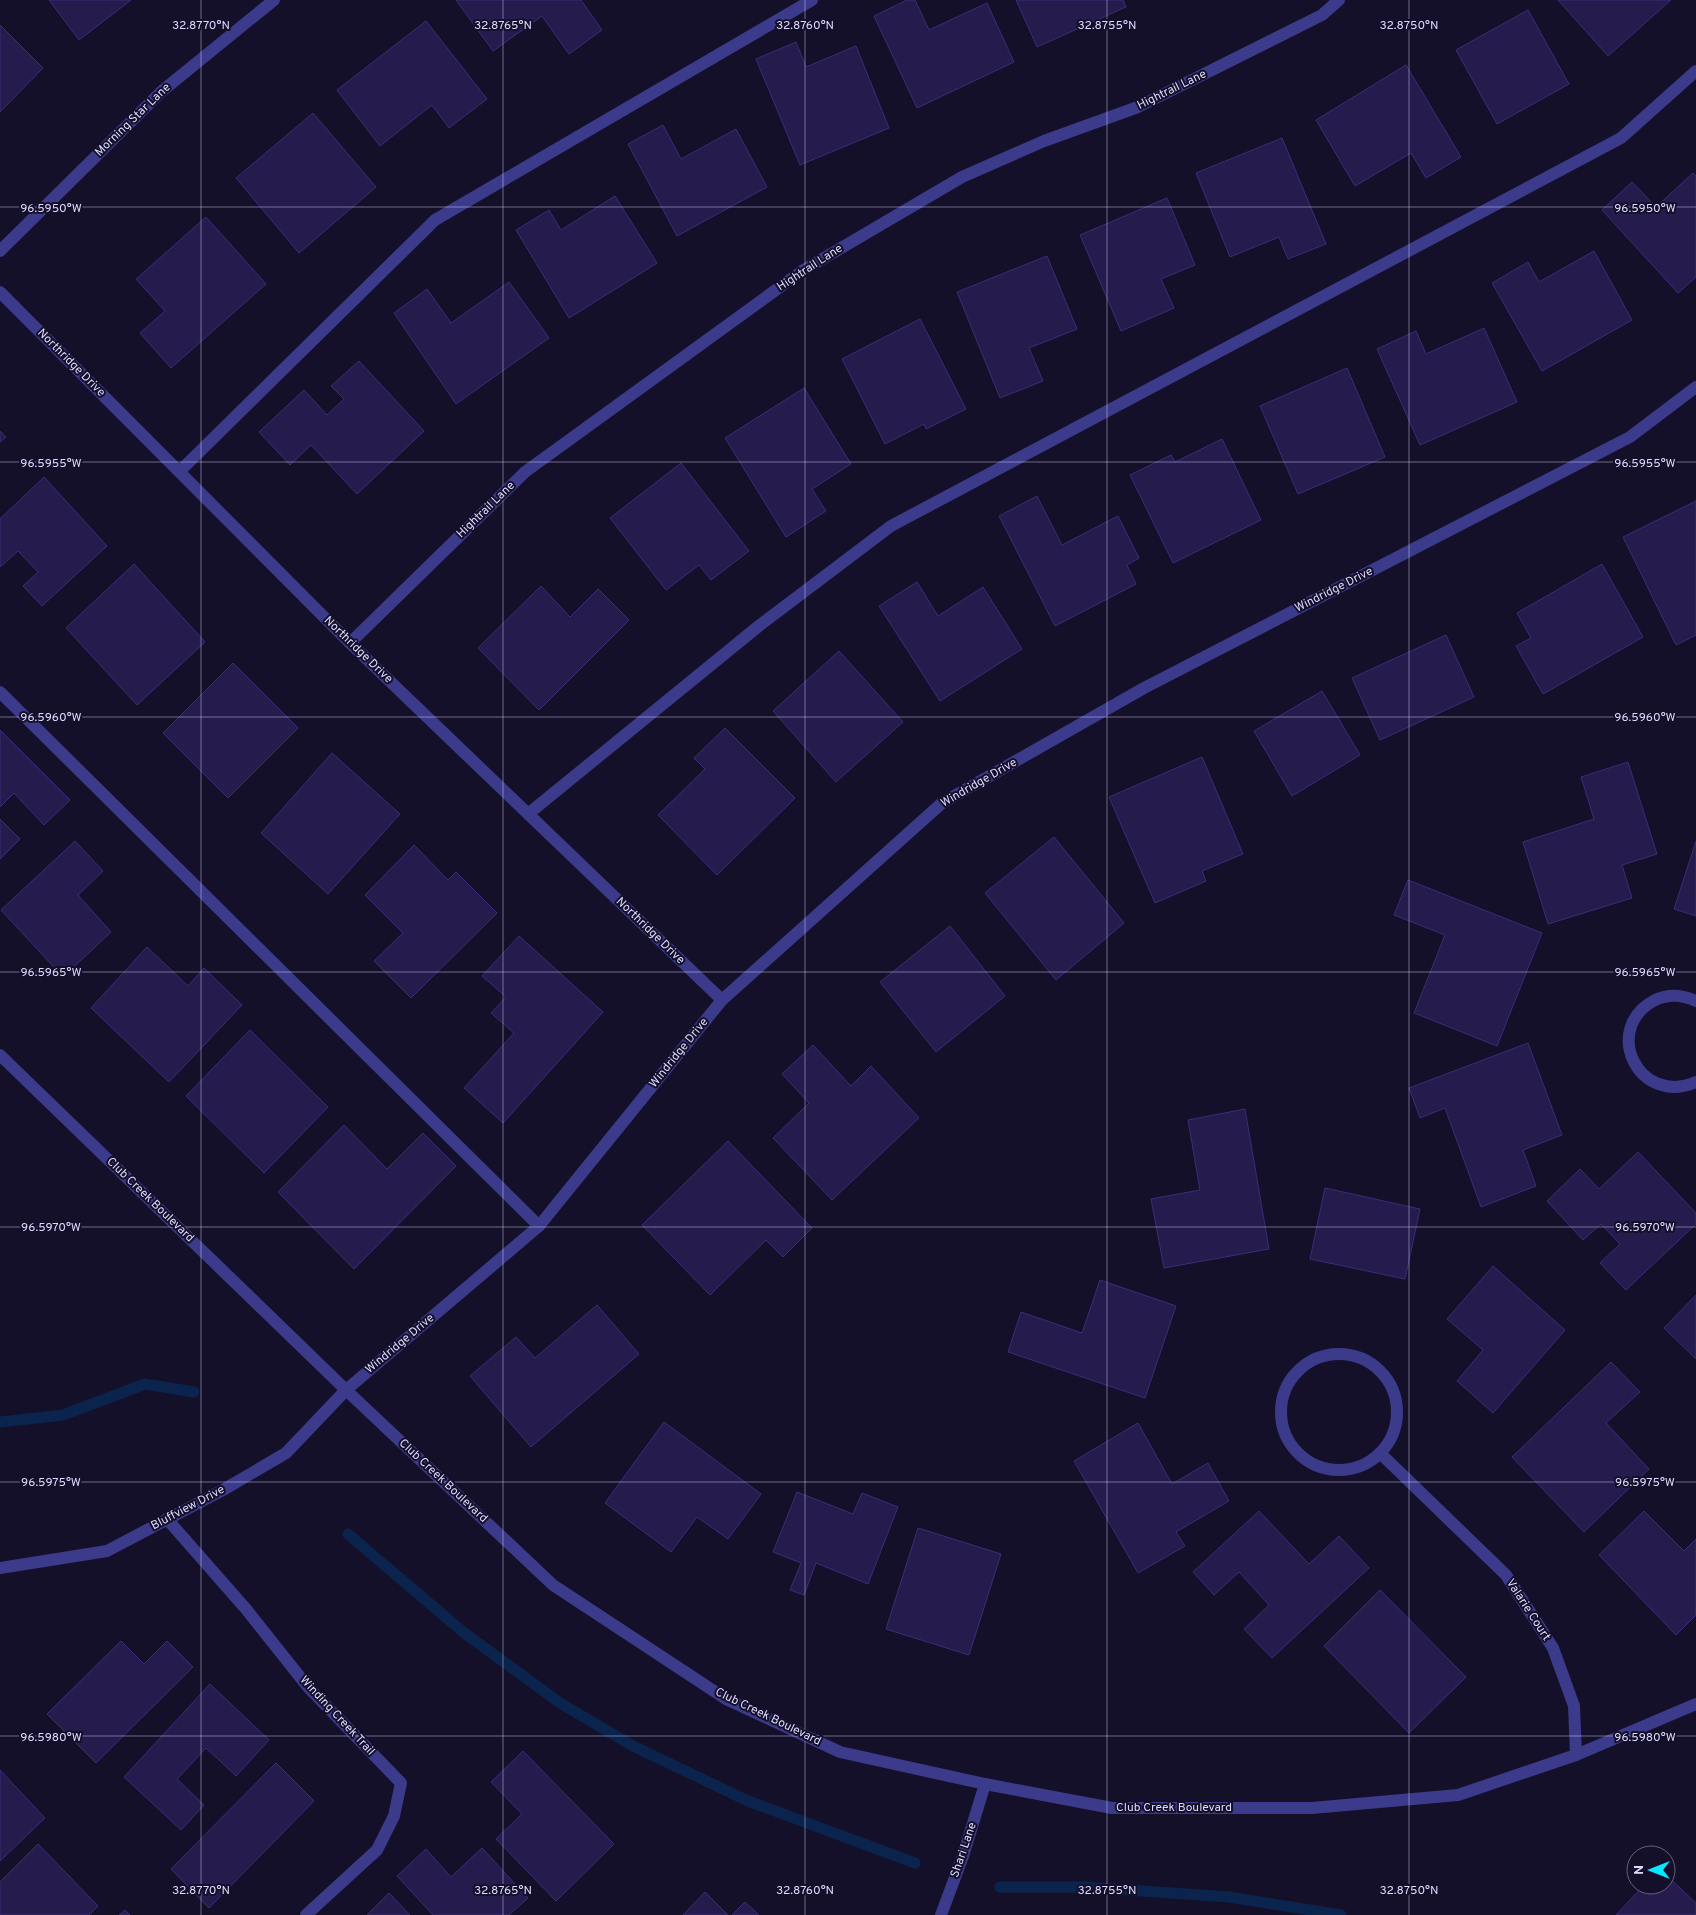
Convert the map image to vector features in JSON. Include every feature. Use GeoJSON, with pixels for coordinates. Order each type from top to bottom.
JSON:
{"type":"FeatureCollection","features":[{"type":"Feature","properties":{"kind":"street","name":"Morning Star Lane"},"geometry":{"type":"LineString","coordinates":[[0,251],[162,91],[274,0]]}},
{"type":"Feature","properties":{"kind":"street"},"geometry":{"type":"LineString","coordinates":[[180,471],[435,220],[812,0]]}},
{"type":"Feature","properties":{"kind":"street","name":"Hightrail Lane"},"geometry":{"type":"LineString","coordinates":[[350,643],[525,472],[802,271],[962,177],[1044,141],[1138,108],[1322,15],[1339,0]]}},
{"type":"Feature","properties":{"kind":"street"},"geometry":{"type":"LineString","coordinates":[[528,814],[760,625],[891,526],[1621,138],[1696,71]]}},
{"type":"Feature","properties":{"kind":"street","name":"Northridge Drive"},"geometry":{"type":"LineString","coordinates":[[0,292],[350,643],[722,1000]]}},
{"type":"Feature","properties":{"kind":"street","name":"Windridge Drive"},"geometry":{"type":"LineString","coordinates":[[346,1390],[539,1226],[722,1000],[942,803],[1144,688],[1630,437],[1696,387]]}},
{"type":"Feature","properties":{"kind":"street"},"geometry":{"type":"LineString","coordinates":[[0,692],[539,1226]]}},
{"type":"Feature","properties":{"kind":"street"},"geometry":{"type":"LineString","coordinates":[[1696,1001],[1675,995],[1661,997],[1647,1004],[1636,1016],[1630,1030],[1629,1046],[1632,1061],[1641,1074],[1654,1083],[1669,1088],[1684,1087],[1696,1082]]}},
{"type":"Feature","properties":{"kind":"street","name":"Club Creek Boulevard"},"geometry":{"type":"LineString","coordinates":[[0,1055],[346,1390],[553,1584],[726,1699],[840,1752],[986,1784],[1112,1808],[1312,1808],[1458,1795],[1576,1755],[1696,1704]]}},
{"type":"Feature","properties":{"kind":"street"},"geometry":{"type":"LineString","coordinates":[[1339,1354],[1358,1357],[1375,1366],[1388,1381],[1395,1398],[1396,1418],[1391,1436],[1380,1452],[1365,1464],[1347,1469],[1328,1469],[1310,1463],[1295,1451],[1286,1435],[1281,1416],[1283,1398],[1290,1380],[1304,1365],[1321,1357],[1339,1354]]}},
{"type":"Feature","properties":{"kind":"street","name":"Bluffview Drive"},"geometry":{"type":"LineString","coordinates":[[0,1568],[107,1551],[223,1490],[286,1452],[346,1390]]}},
{"type":"Feature","properties":{"kind":"street","name":"Valarie Court"},"geometry":{"type":"LineString","coordinates":[[1380,1452],[1506,1575],[1553,1648],[1574,1706],[1576,1755]]}},
{"type":"Feature","properties":{"kind":"street","name":"Winding Creek Trail"},"geometry":{"type":"LineString","coordinates":[[167,1519],[246,1609],[308,1687],[401,1783],[394,1816],[377,1850],[306,1915]]}},
{"type":"Feature","properties":{"kind":"street","name":"Shari Lane"},"geometry":{"type":"LineString","coordinates":[[941,1915],[986,1784]]}},
{"type":"Feature","properties":{"kind":"building"},"geometry":{"type":"Polygon","coordinates":[[[49,0],[131,0],[79,40],[49,0]]]}},
{"type":"Feature","properties":{"kind":"building"},"geometry":{"type":"Polygon","coordinates":[[[456,0],[581,0],[602,30],[569,54],[542,16],[493,51],[456,0]]]}},
{"type":"Feature","properties":{"kind":"building"},"geometry":{"type":"Polygon","coordinates":[[[907,0],[915,0],[929,30],[987,3],[1014,62],[917,108],[874,16],[907,0]]]}},
{"type":"Feature","properties":{"kind":"building"},"geometry":{"type":"Polygon","coordinates":[[[1016,0],[1123,0],[1126,7],[1037,47],[1016,0]]]}},
{"type":"Feature","properties":{"kind":"building"},"geometry":{"type":"Polygon","coordinates":[[[1558,0],[1671,0],[1608,56],[1558,0]]]}},
{"type":"Feature","properties":{"kind":"building"},"geometry":{"type":"Polygon","coordinates":[[[1528,10],[1569,84],[1497,124],[1456,50],[1528,10]]]}},
{"type":"Feature","properties":{"kind":"building"},"geometry":{"type":"Polygon","coordinates":[[[426,21],[487,99],[449,128],[432,105],[380,146],[337,90],[426,21]]]}},
{"type":"Feature","properties":{"kind":"building"},"geometry":{"type":"Polygon","coordinates":[[[0,25],[43,68],[0,112],[0,25]]]}},
{"type":"Feature","properties":{"kind":"building"},"geometry":{"type":"Polygon","coordinates":[[[796,42],[806,67],[856,46],[889,128],[800,165],[756,59],[796,42]]]}},
{"type":"Feature","properties":{"kind":"building"},"geometry":{"type":"Polygon","coordinates":[[[1406,65],[1461,157],[1426,178],[1411,153],[1355,186],[1316,120],[1406,65]]]}},
{"type":"Feature","properties":{"kind":"building"},"geometry":{"type":"Polygon","coordinates":[[[313,113],[376,187],[299,253],[236,178],[313,113]]]}},
{"type":"Feature","properties":{"kind":"building"},"geometry":{"type":"Polygon","coordinates":[[[663,125],[681,159],[736,129],[767,187],[677,236],[628,144],[663,125]]]}},
{"type":"Feature","properties":{"kind":"building"},"geometry":{"type":"Polygon","coordinates":[[[1282,138],[1326,244],[1288,259],[1279,237],[1230,257],[1196,173],[1282,138]]]}},
{"type":"Feature","properties":{"kind":"building"},"geometry":{"type":"Polygon","coordinates":[[[1693,173],[1696,176],[1696,277],[1678,293],[1602,210],[1632,182],[1656,207],[1693,173]]]}},
{"type":"Feature","properties":{"kind":"building"},"geometry":{"type":"Polygon","coordinates":[[[615,196],[657,263],[569,318],[516,230],[549,210],[561,230],[615,196]]]}},
{"type":"Feature","properties":{"kind":"building"},"geometry":{"type":"Polygon","coordinates":[[[1167,198],[1195,265],[1161,279],[1174,308],[1121,331],[1080,235],[1167,198]]]}},
{"type":"Feature","properties":{"kind":"building"},"geometry":{"type":"Polygon","coordinates":[[[206,217],[266,284],[171,368],[140,333],[165,311],[136,279],[206,217]]]}},
{"type":"Feature","properties":{"kind":"building"},"geometry":{"type":"Polygon","coordinates":[[[1594,251],[1632,320],[1542,371],[1492,283],[1528,262],[1539,282],[1594,251]]]}},
{"type":"Feature","properties":{"kind":"building"},"geometry":{"type":"Polygon","coordinates":[[[1047,256],[1077,329],[1029,348],[1043,381],[1000,398],[957,292],[1047,256]]]}},
{"type":"Feature","properties":{"kind":"building"},"geometry":{"type":"Polygon","coordinates":[[[509,282],[549,338],[456,404],[394,313],[427,289],[451,323],[509,282]]]}},
{"type":"Feature","properties":{"kind":"building"},"geometry":{"type":"Polygon","coordinates":[[[920,319],[966,409],[926,429],[924,424],[885,444],[842,359],[920,319]]]}},
{"type":"Feature","properties":{"kind":"building"},"geometry":{"type":"Polygon","coordinates":[[[1484,328],[1517,402],[1420,445],[1377,349],[1416,331],[1426,354],[1484,328]]]}},
{"type":"Feature","properties":{"kind":"building"},"geometry":{"type":"Polygon","coordinates":[[[359,361],[424,431],[357,494],[311,445],[290,465],[259,432],[304,390],[327,415],[344,399],[331,386],[359,361]]]}},
{"type":"Feature","properties":{"kind":"building"},"geometry":{"type":"Polygon","coordinates":[[[1347,368],[1385,457],[1298,494],[1260,406],[1347,368]]]}},
{"type":"Feature","properties":{"kind":"building"},"geometry":{"type":"Polygon","coordinates":[[[804,388],[851,464],[812,489],[826,511],[786,537],[725,438],[804,388]]]}},
{"type":"Feature","properties":{"kind":"building"},"geometry":{"type":"Polygon","coordinates":[[[0,431],[6,437],[0,442],[0,431]]]}},
{"type":"Feature","properties":{"kind":"building"},"geometry":{"type":"Polygon","coordinates":[[[1222,439],[1261,520],[1173,563],[1130,475],[1171,455],[1175,462],[1222,439]]]}},
{"type":"Feature","properties":{"kind":"building"},"geometry":{"type":"Polygon","coordinates":[[[681,463],[749,551],[711,580],[699,565],[666,590],[610,518],[681,463]]]}},
{"type":"Feature","properties":{"kind":"building"},"geometry":{"type":"Polygon","coordinates":[[[44,477],[107,546],[42,606],[23,586],[38,572],[18,551],[0,567],[0,519],[44,477]]]}},
{"type":"Feature","properties":{"kind":"building"},"geometry":{"type":"Polygon","coordinates":[[[1037,496],[1062,545],[1118,516],[1139,558],[1127,565],[1136,584],[1055,626],[999,516],[1037,496]]]}},
{"type":"Feature","properties":{"kind":"building"},"geometry":{"type":"Polygon","coordinates":[[[1696,501],[1696,635],[1676,645],[1623,537],[1696,501]]]}},
{"type":"Feature","properties":{"kind":"building"},"geometry":{"type":"Polygon","coordinates":[[[134,564],[205,642],[137,705],[66,628],[134,564]]]}},
{"type":"Feature","properties":{"kind":"building"},"geometry":{"type":"Polygon","coordinates":[[[1602,564],[1643,637],[1543,694],[1516,646],[1531,638],[1517,613],[1602,564]]]}},
{"type":"Feature","properties":{"kind":"building"},"geometry":{"type":"Polygon","coordinates":[[[917,582],[938,616],[983,587],[1022,649],[940,701],[879,606],[917,582]]]}},
{"type":"Feature","properties":{"kind":"building"},"geometry":{"type":"Polygon","coordinates":[[[541,586],[570,617],[598,589],[629,620],[539,710],[478,648],[541,586]]]}},
{"type":"Feature","properties":{"kind":"building"},"geometry":{"type":"Polygon","coordinates":[[[1446,635],[1474,697],[1380,740],[1352,678],[1446,635]]]}},
{"type":"Feature","properties":{"kind":"building"},"geometry":{"type":"Polygon","coordinates":[[[839,651],[903,722],[836,782],[773,711],[839,651]]]}},
{"type":"Feature","properties":{"kind":"building"},"geometry":{"type":"Polygon","coordinates":[[[233,663],[298,728],[228,798],[163,733],[233,663]]]}},
{"type":"Feature","properties":{"kind":"building"},"geometry":{"type":"Polygon","coordinates":[[[1322,691],[1360,755],[1292,796],[1254,731],[1322,691]]]}},
{"type":"Feature","properties":{"kind":"building"},"geometry":{"type":"Polygon","coordinates":[[[725,728],[795,798],[717,875],[658,815],[705,769],[694,758],[725,728]]]}},
{"type":"Feature","properties":{"kind":"building"},"geometry":{"type":"Polygon","coordinates":[[[0,730],[70,800],[44,825],[14,793],[0,807],[0,730]]]}},
{"type":"Feature","properties":{"kind":"building"},"geometry":{"type":"Polygon","coordinates":[[[332,753],[400,814],[328,894],[261,833],[332,753]]]}},
{"type":"Feature","properties":{"kind":"building"},"geometry":{"type":"Polygon","coordinates":[[[1202,757],[1243,854],[1202,871],[1206,881],[1155,903],[1109,797],[1202,757]]]}},
{"type":"Feature","properties":{"kind":"building"},"geometry":{"type":"Polygon","coordinates":[[[1628,762],[1657,854],[1622,865],[1632,898],[1548,924],[1523,842],[1594,819],[1581,777],[1628,762]]]}},
{"type":"Feature","properties":{"kind":"building"},"geometry":{"type":"Polygon","coordinates":[[[0,819],[20,839],[0,859],[0,819]]]}},
{"type":"Feature","properties":{"kind":"building"},"geometry":{"type":"Polygon","coordinates":[[[1054,837],[1124,923],[1056,980],[985,893],[1054,837]]]}},
{"type":"Feature","properties":{"kind":"building"},"geometry":{"type":"Polygon","coordinates":[[[75,841],[103,871],[78,895],[111,932],[63,977],[1,910],[75,841]]]}},
{"type":"Feature","properties":{"kind":"building"},"geometry":{"type":"Polygon","coordinates":[[[1696,841],[1696,916],[1674,909],[1696,841]]]}},
{"type":"Feature","properties":{"kind":"building"},"geometry":{"type":"Polygon","coordinates":[[[414,845],[448,880],[456,872],[497,913],[411,998],[374,961],[403,933],[365,895],[414,845]]]}},
{"type":"Feature","properties":{"kind":"building"},"geometry":{"type":"Polygon","coordinates":[[[1408,880],[1542,933],[1497,1046],[1414,1013],[1445,935],[1394,915],[1408,880]]]}},
{"type":"Feature","properties":{"kind":"building"},"geometry":{"type":"Polygon","coordinates":[[[950,926],[1005,996],[936,1052],[880,982],[950,926]]]}},
{"type":"Feature","properties":{"kind":"building"},"geometry":{"type":"Polygon","coordinates":[[[519,936],[603,1012],[503,1123],[464,1088],[514,1033],[491,1013],[506,997],[482,976],[519,936]]]}},
{"type":"Feature","properties":{"kind":"building"},"geometry":{"type":"Polygon","coordinates":[[[147,947],[188,986],[204,968],[242,1005],[169,1082],[91,1008],[147,947]]]}},
{"type":"Feature","properties":{"kind":"building"},"geometry":{"type":"Polygon","coordinates":[[[250,1030],[328,1107],[264,1173],[186,1096],[250,1030]]]}},
{"type":"Feature","properties":{"kind":"building"},"geometry":{"type":"Polygon","coordinates":[[[1528,1043],[1562,1135],[1523,1150],[1536,1186],[1481,1207],[1445,1108],[1420,1118],[1409,1088],[1528,1043]]]}},
{"type":"Feature","properties":{"kind":"building"},"geometry":{"type":"Polygon","coordinates":[[[813,1045],[851,1086],[871,1066],[919,1118],[832,1200],[773,1138],[809,1103],[782,1074],[813,1045]]]}},
{"type":"Feature","properties":{"kind":"building"},"geometry":{"type":"Polygon","coordinates":[[[1245,1109],[1269,1249],[1164,1268],[1151,1199],[1200,1190],[1188,1120],[1245,1109]]]}},
{"type":"Feature","properties":{"kind":"building"},"geometry":{"type":"Polygon","coordinates":[[[344,1125],[387,1169],[423,1133],[456,1166],[354,1269],[278,1192],[344,1125]]]}},
{"type":"Feature","properties":{"kind":"building"},"geometry":{"type":"Polygon","coordinates":[[[728,1141],[812,1228],[783,1257],[766,1240],[710,1295],[642,1225],[728,1141]]]}},
{"type":"Feature","properties":{"kind":"building"},"geometry":{"type":"Polygon","coordinates":[[[1638,1152],[1696,1213],[1696,1224],[1626,1290],[1600,1263],[1620,1244],[1601,1224],[1583,1240],[1547,1201],[1580,1169],[1599,1189],[1638,1152]]]}},
{"type":"Feature","properties":{"kind":"building"},"geometry":{"type":"Polygon","coordinates":[[[1325,1188],[1420,1209],[1405,1279],[1310,1259],[1325,1188]]]}},
{"type":"Feature","properties":{"kind":"building"},"geometry":{"type":"Polygon","coordinates":[[[1493,1266],[1565,1330],[1493,1413],[1457,1381],[1483,1350],[1447,1319],[1493,1266]]]}},
{"type":"Feature","properties":{"kind":"building"},"geometry":{"type":"Polygon","coordinates":[[[1100,1280],[1176,1306],[1145,1398],[1008,1352],[1021,1312],[1082,1333],[1100,1280]]]}},
{"type":"Feature","properties":{"kind":"building"},"geometry":{"type":"Polygon","coordinates":[[[1696,1295],[1696,1359],[1664,1328],[1696,1295]]]}},
{"type":"Feature","properties":{"kind":"building"},"geometry":{"type":"Polygon","coordinates":[[[597,1305],[639,1354],[531,1447],[470,1376],[516,1337],[535,1358],[597,1305]]]}},
{"type":"Feature","properties":{"kind":"building"},"geometry":{"type":"Polygon","coordinates":[[[1611,1362],[1640,1392],[1606,1423],[1649,1469],[1584,1532],[1512,1457],[1611,1362]]]}},
{"type":"Feature","properties":{"kind":"building"},"geometry":{"type":"Polygon","coordinates":[[[664,1422],[761,1494],[728,1539],[697,1517],[671,1552],[605,1503],[664,1422]]]}},
{"type":"Feature","properties":{"kind":"building"},"geometry":{"type":"Polygon","coordinates":[[[1138,1423],[1172,1484],[1208,1463],[1229,1501],[1176,1532],[1185,1546],[1138,1573],[1074,1461],[1138,1423]]]}},
{"type":"Feature","properties":{"kind":"building"},"geometry":{"type":"Polygon","coordinates":[[[797,1492],[853,1514],[862,1493],[898,1507],[868,1584],[816,1563],[804,1595],[790,1590],[801,1563],[773,1552],[797,1492]]]}},
{"type":"Feature","properties":{"kind":"building"},"geometry":{"type":"Polygon","coordinates":[[[1259,1511],[1309,1564],[1339,1536],[1369,1568],[1272,1658],[1244,1629],[1269,1605],[1239,1572],[1214,1595],[1193,1572],[1259,1511]]]}},
{"type":"Feature","properties":{"kind":"building"},"geometry":{"type":"Polygon","coordinates":[[[1644,1511],[1684,1551],[1696,1539],[1696,1615],[1676,1635],[1599,1555],[1644,1511]]]}},
{"type":"Feature","properties":{"kind":"building"},"geometry":{"type":"Polygon","coordinates":[[[918,1528],[1001,1554],[969,1655],[886,1629],[918,1528]]]}},
{"type":"Feature","properties":{"kind":"building"},"geometry":{"type":"Polygon","coordinates":[[[1380,1590],[1466,1677],[1409,1733],[1324,1646],[1380,1590]]]}},
{"type":"Feature","properties":{"kind":"building"},"geometry":{"type":"Polygon","coordinates":[[[121,1641],[144,1664],[167,1641],[193,1667],[96,1763],[47,1714],[121,1641]]]}},
{"type":"Feature","properties":{"kind":"building"},"geometry":{"type":"Polygon","coordinates":[[[210,1684],[269,1740],[236,1776],[206,1748],[177,1779],[204,1805],[181,1830],[124,1777],[210,1684]]]}},
{"type":"Feature","properties":{"kind":"building"},"geometry":{"type":"Polygon","coordinates":[[[523,1751],[614,1844],[556,1901],[496,1839],[522,1814],[491,1782],[523,1751]]]}},
{"type":"Feature","properties":{"kind":"building"},"geometry":{"type":"Polygon","coordinates":[[[276,1763],[314,1801],[209,1908],[171,1869],[276,1763]]]}},
{"type":"Feature","properties":{"kind":"building"},"geometry":{"type":"Polygon","coordinates":[[[0,1770],[45,1818],[0,1861],[0,1770]]]}},
{"type":"Feature","properties":{"kind":"building"},"geometry":{"type":"Polygon","coordinates":[[[38,1844],[98,1906],[89,1915],[0,1915],[0,1882],[38,1844]]]}},
{"type":"Feature","properties":{"kind":"building"},"geometry":{"type":"Polygon","coordinates":[[[482,1848],[528,1898],[509,1915],[433,1915],[397,1876],[426,1849],[451,1877],[482,1848]]]}},
{"type":"Feature","properties":{"kind":"building"},"geometry":{"type":"Polygon","coordinates":[[[1676,1884],[1696,1903],[1696,1915],[1616,1915],[1635,1895],[1676,1895],[1676,1884]]]}},
{"type":"Feature","properties":{"kind":"building"},"geometry":{"type":"Polygon","coordinates":[[[705,1892],[728,1915],[683,1915],[705,1892]]]}},
{"type":"Feature","properties":{"kind":"building"},"geometry":{"type":"Polygon","coordinates":[[[389,1893],[410,1915],[367,1915],[389,1893]]]}},
{"type":"Feature","properties":{"kind":"building"},"geometry":{"type":"Polygon","coordinates":[[[745,1902],[759,1915],[732,1915],[745,1902]]]}},
{"type":"Feature","properties":{"kind":"building"},"geometry":{"type":"Polygon","coordinates":[[[125,1910],[130,1915],[119,1915],[125,1910]]]}},
{"type":"Feature","properties":{"kind":"waterway"},"geometry":{"type":"LineString","coordinates":[[0,1422],[63,1415],[145,1384],[194,1392]]}},
{"type":"Feature","properties":{"kind":"waterway"},"geometry":{"type":"LineString","coordinates":[[348,1534],[463,1632],[560,1703],[633,1746],[748,1801],[915,1863]]}},
{"type":"Feature","properties":{"kind":"waterway"},"geometry":{"type":"LineString","coordinates":[[1000,1887],[1085,1887],[1229,1897],[1341,1915]]}}]}
